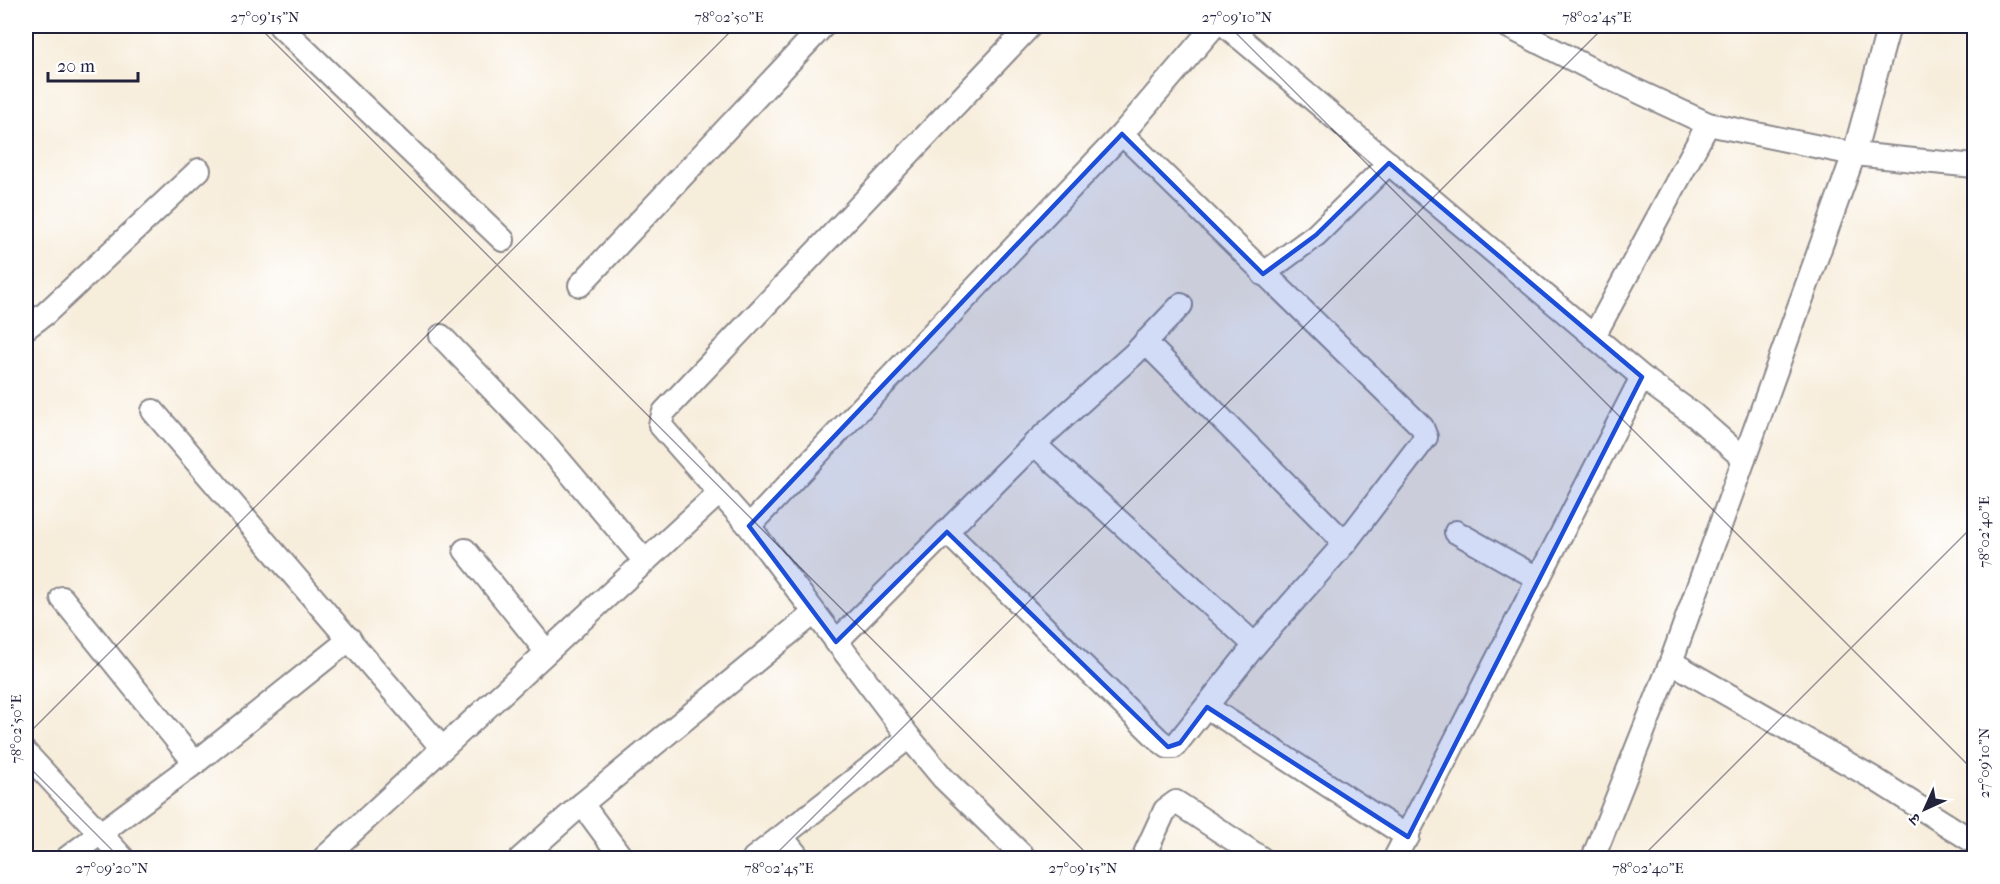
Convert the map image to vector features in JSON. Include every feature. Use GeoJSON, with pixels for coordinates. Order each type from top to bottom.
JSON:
{"type":"FeatureCollection","features":[{"type":"Feature","properties":{"kind":"street"},"geometry":{"type":"LineString","coordinates":[[280,26],[503,240]]}},
{"type":"Feature","properties":{"kind":"street"},"geometry":{"type":"LineString","coordinates":[[580,285],[823,26]]}},
{"type":"Feature","properties":{"kind":"street"},"geometry":{"type":"LineString","coordinates":[[1025,858],[943,778],[909,737],[749,526],[660,425],[664,412],[1030,26]]}},
{"type":"Feature","properties":{"kind":"street"},"geometry":{"type":"LineString","coordinates":[[749,526],[1122,134],[1214,26]]}},
{"type":"Feature","properties":{"kind":"street"},"geometry":{"type":"LineString","coordinates":[[1226,26],[1642,377],[1694,416],[1744,459]]}},
{"type":"Feature","properties":{"kind":"street"},"geometry":{"type":"LineString","coordinates":[[1507,26],[1605,76],[1708,124],[1854,154],[1974,166]]}},
{"type":"Feature","properties":{"kind":"street"},"geometry":{"type":"LineString","coordinates":[[1593,858],[1671,662],[1854,154],[1889,26]]}},
{"type":"Feature","properties":{"kind":"street"},"geometry":{"type":"LineString","coordinates":[[1594,336],[1708,124]]}},
{"type":"Feature","properties":{"kind":"street"},"geometry":{"type":"LineString","coordinates":[[947,532],[1168,747],[1174,747],[1180,743],[1255,645],[1345,543],[1423,442],[1425,432],[1422,427],[1122,134]]}},
{"type":"Feature","properties":{"kind":"street"},"geometry":{"type":"LineString","coordinates":[[1263,274],[1316,235],[1389,163]]}},
{"type":"Feature","properties":{"kind":"street"},"geometry":{"type":"LineString","coordinates":[[26,328],[45,314],[199,170]]}},
{"type":"Feature","properties":{"kind":"street"},"geometry":{"type":"LineString","coordinates":[[836,642],[1034,444],[1145,342],[1181,305]]}},
{"type":"Feature","properties":{"kind":"street"},"geometry":{"type":"LineString","coordinates":[[441,336],[548,447],[645,561]]}},
{"type":"Feature","properties":{"kind":"street"},"geometry":{"type":"LineString","coordinates":[[1145,342],[1345,543]]}},
{"type":"Feature","properties":{"kind":"street"},"geometry":{"type":"LineString","coordinates":[[1395,858],[1408,837],[1642,377]]}},
{"type":"Feature","properties":{"kind":"street"},"geometry":{"type":"LineString","coordinates":[[153,411],[441,747]]}},
{"type":"Feature","properties":{"kind":"street"},"geometry":{"type":"LineString","coordinates":[[1034,444],[1255,645]]}},
{"type":"Feature","properties":{"kind":"street"},"geometry":{"type":"LineString","coordinates":[[324,858],[441,747],[719,493]]}},
{"type":"Feature","properties":{"kind":"street"},"geometry":{"type":"LineString","coordinates":[[1456,532],[1539,579]]}},
{"type":"Feature","properties":{"kind":"street"},"geometry":{"type":"LineString","coordinates":[[465,550],[546,651]]}},
{"type":"Feature","properties":{"kind":"street"},"geometry":{"type":"LineString","coordinates":[[62,598],[195,763]]}},
{"type":"Feature","properties":{"kind":"street"},"geometry":{"type":"LineString","coordinates":[[521,858],[582,804],[814,613]]}},
{"type":"Feature","properties":{"kind":"street"},"geometry":{"type":"LineString","coordinates":[[67,858],[195,763],[350,639]]}},
{"type":"Feature","properties":{"kind":"street"},"geometry":{"type":"LineString","coordinates":[[1671,662],[1873,778],[1974,842]]}},
{"type":"Feature","properties":{"kind":"street"},"geometry":{"type":"LineString","coordinates":[[1207,707],[1408,837]]}},
{"type":"Feature","properties":{"kind":"street"},"geometry":{"type":"LineString","coordinates":[[754,858],[783,838],[909,737]]}},
{"type":"Feature","properties":{"kind":"street"},"geometry":{"type":"LineString","coordinates":[[26,753],[123,858]]}},
{"type":"Feature","properties":{"kind":"street"},"geometry":{"type":"LineString","coordinates":[[1143,858],[1165,810],[1176,802],[1261,858]]}},
{"type":"Feature","properties":{"kind":"street"},"geometry":{"type":"LineString","coordinates":[[582,804],[622,858]]}},
{"type":"Feature","properties":{"kind":"street"},"geometry":{"type":"LineString","coordinates":[[783,838],[799,858]]}},
{"type":"Feature","properties":{"kind":"highlighted area"},"geometry":{"type":"Polygon","coordinates":[[[1122,134],[1263,274],[1316,235],[1389,163],[1642,377],[1408,837],[1207,707],[1180,743],[1168,747],[947,532],[836,642],[749,526],[1122,134]]]}}]}
